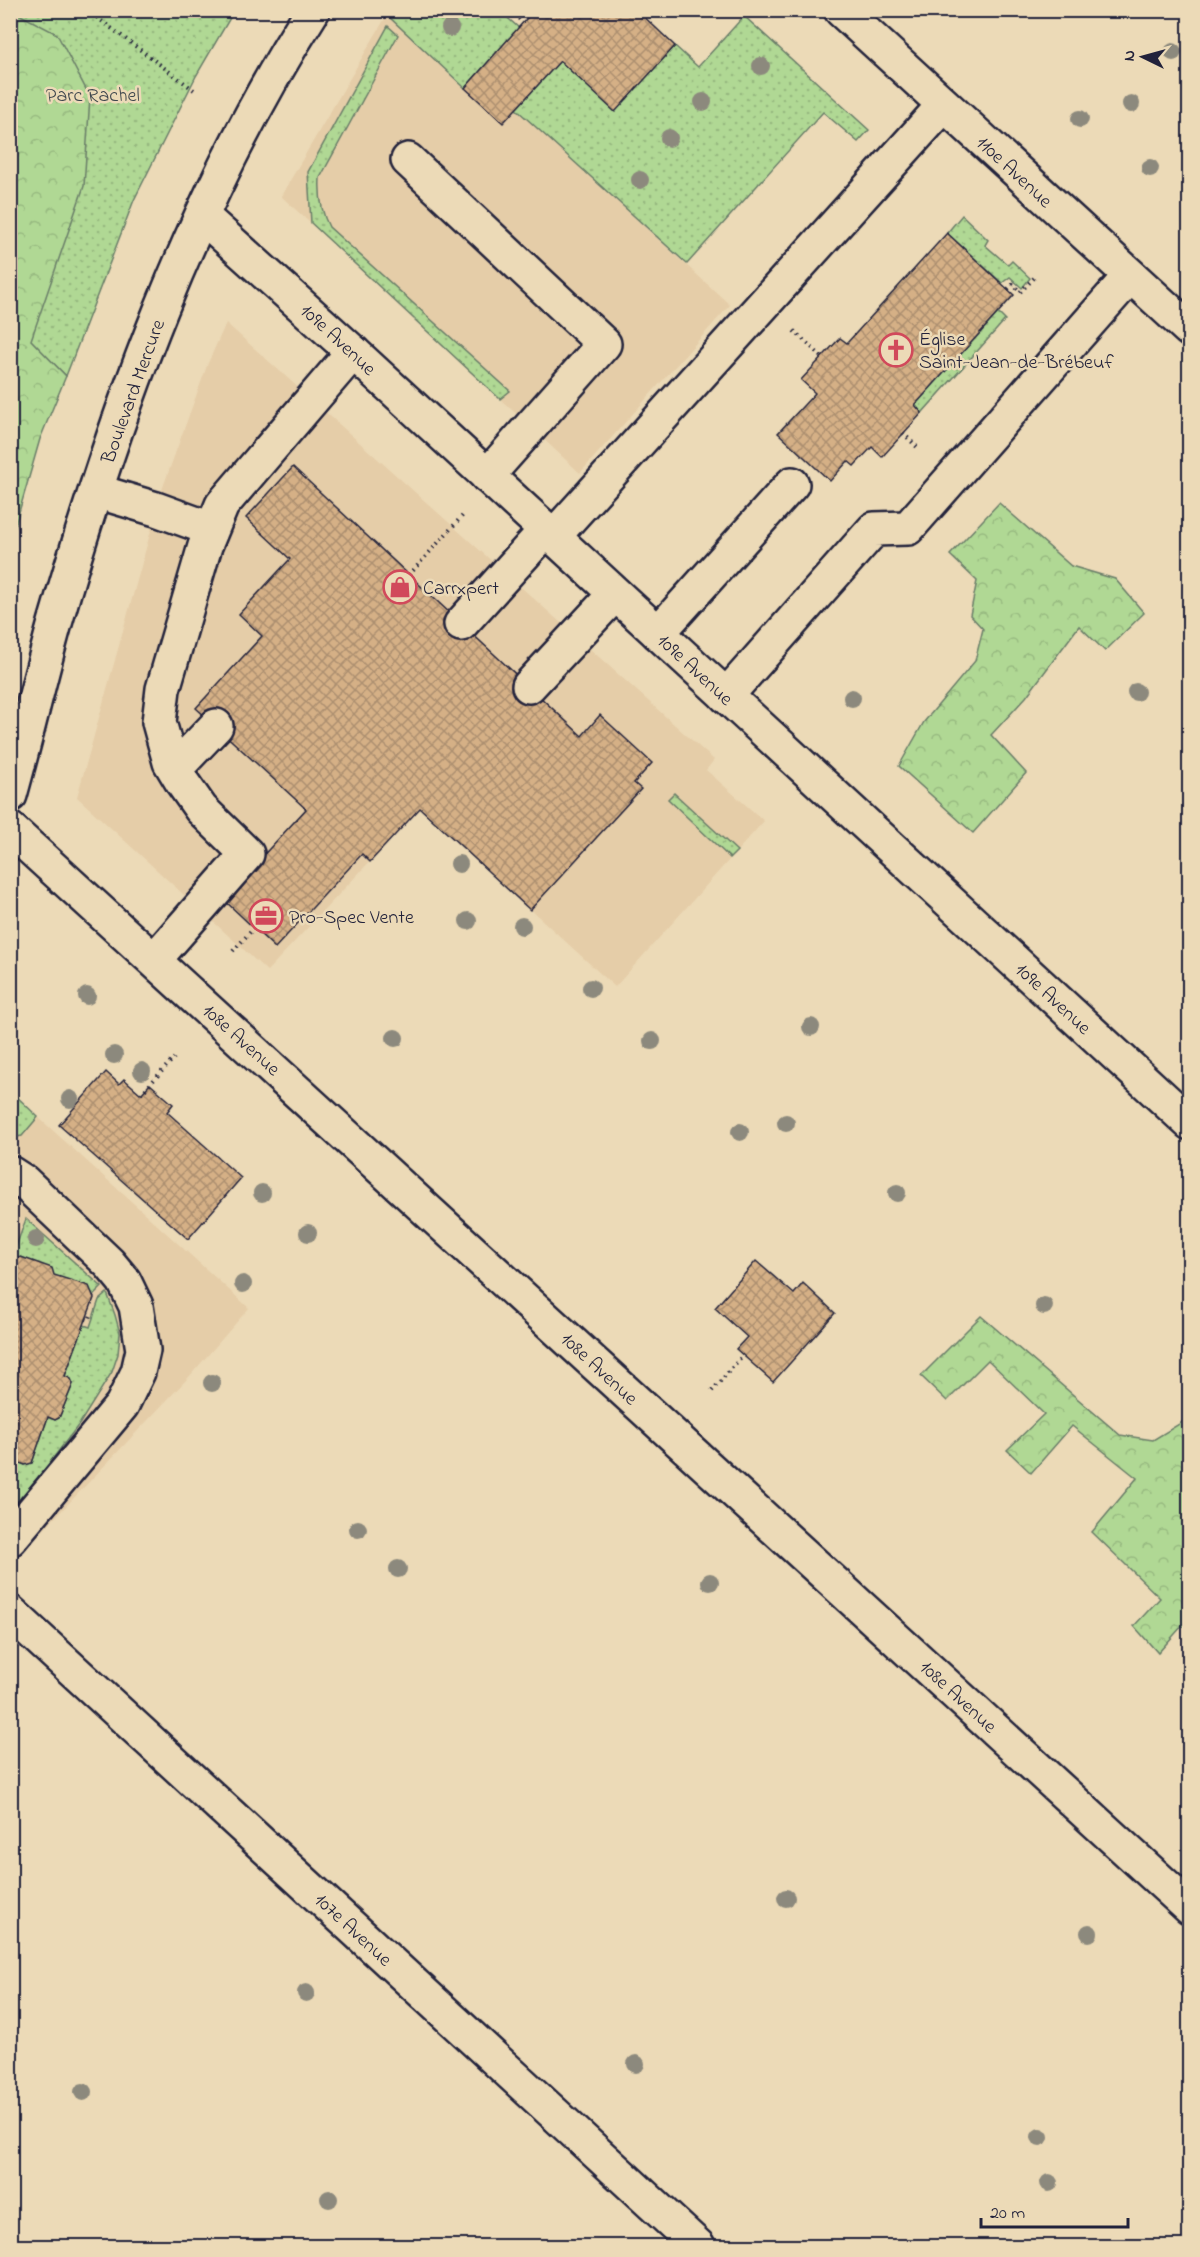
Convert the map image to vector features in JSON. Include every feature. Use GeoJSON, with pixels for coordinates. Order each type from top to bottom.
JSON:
{"type":"FeatureCollection","features":[{"type":"Feature","properties":{"kind":"street","name":"Boulevard Mercure"},"geometry":{"type":"LineString","coordinates":[[10,795],[55,625],[96,491],[148,344],[202,216],[242,134],[313,10]]}},
{"type":"Feature","properties":{"kind":"street","name":"110e Avenue"},"geometry":{"type":"LineString","coordinates":[[841,10],[1190,330]]}},
{"type":"Feature","properties":{"kind":"street"},"geometry":{"type":"LineString","coordinates":[[461,624],[549,533],[944,105]]}},
{"type":"Feature","properties":{"kind":"street"},"geometry":{"type":"LineString","coordinates":[[408,160],[604,344],[490,479]]}},
{"type":"Feature","properties":{"kind":"street","name":"109e Avenue"},"geometry":{"type":"LineString","coordinates":[[202,216],[353,352],[1190,1123]]}},
{"type":"Feature","properties":{"kind":"street"},"geometry":{"type":"LineString","coordinates":[[726,696],[874,529],[908,528],[1130,276]]}},
{"type":"Feature","properties":{"kind":"street"},"geometry":{"type":"LineString","coordinates":[[155,959],[246,854],[201,809],[175,769],[161,731],[160,703],[211,530],[222,505],[353,352]]}},
{"type":"Feature","properties":{"kind":"street"},"geometry":{"type":"LineString","coordinates":[[658,633],[792,484]]}},
{"type":"Feature","properties":{"kind":"street"},"geometry":{"type":"LineString","coordinates":[[96,491],[156,509],[211,530]]}},
{"type":"Feature","properties":{"kind":"street"},"geometry":{"type":"LineString","coordinates":[[529,686],[615,594]]}},
{"type":"Feature","properties":{"kind":"street"},"geometry":{"type":"LineString","coordinates":[[175,769],[216,726]]}},
{"type":"Feature","properties":{"kind":"street","name":"108e Avenue"},"geometry":{"type":"LineString","coordinates":[[10,828],[1190,1908]]}},
{"type":"Feature","properties":{"kind":"street"},"geometry":{"type":"LineString","coordinates":[[10,1173],[24,1182],[109,1263],[124,1281],[136,1306],[143,1350],[138,1372],[122,1405],[10,1539]]}},
{"type":"Feature","properties":{"kind":"street","name":"107e Avenue"},"geometry":{"type":"LineString","coordinates":[[10,1612],[698,2247]]}},
{"type":"Feature","properties":{"kind":"path"},"geometry":{"type":"LineString","coordinates":[[87,10],[194,90]]}},
{"type":"Feature","properties":{"kind":"path"},"geometry":{"type":"LineString","coordinates":[[510,10],[523,23]]}},
{"type":"Feature","properties":{"kind":"path"},"geometry":{"type":"LineString","coordinates":[[1008,289],[1013,284],[1020,292],[1036,276]]}},
{"type":"Feature","properties":{"kind":"path"},"geometry":{"type":"LineString","coordinates":[[813,349],[822,357]]}},
{"type":"Feature","properties":{"kind":"path"},"geometry":{"type":"LineString","coordinates":[[903,434],[919,448]]}},
{"type":"Feature","properties":{"kind":"path"},"geometry":{"type":"LineString","coordinates":[[409,575],[490,479]]}},
{"type":"Feature","properties":{"kind":"path"},"geometry":{"type":"LineString","coordinates":[[233,951],[254,928]]}},
{"type":"Feature","properties":{"kind":"path"},"geometry":{"type":"LineString","coordinates":[[141,1094],[174,1058]]}},
{"type":"Feature","properties":{"kind":"path"},"geometry":{"type":"LineString","coordinates":[[712,1391],[743,1355]]}},
{"type":"Feature","properties":{"kind":"shaded area"},"geometry":{"type":"Polygon","coordinates":[[[387,15],[503,123],[516,109],[730,305],[580,473],[281,196],[387,15]]]}},
{"type":"Feature","properties":{"kind":"shaded area"},"geometry":{"type":"Polygon","coordinates":[[[226,323],[714,760],[706,770],[764,821],[615,987],[420,808],[267,971],[77,797],[163,487],[208,363],[226,323]]]}},
{"type":"Feature","properties":{"kind":"shaded area"},"geometry":{"type":"Polygon","coordinates":[[[10,1090],[249,1308],[188,1378],[30,1544],[10,1527],[10,1090]]]}},
{"type":"Feature","properties":{"kind":"green space"},"geometry":{"type":"Polygon","coordinates":[[[11,10],[57,34],[90,97],[84,186],[31,340],[66,376],[40,439],[11,540],[11,10]]]}},
{"type":"Feature","properties":{"kind":"green space"},"geometry":{"type":"Polygon","coordinates":[[[390,10],[500,11],[519,28],[465,88],[387,15],[390,10]]]}},
{"type":"Feature","properties":{"kind":"green space","name":"Parc Rachel"},"geometry":{"type":"Polygon","coordinates":[[[11,11],[234,11],[196,76],[134,200],[66,376],[11,320],[11,11]]]}},
{"type":"Feature","properties":{"kind":"green space"},"geometry":{"type":"Polygon","coordinates":[[[744,16],[869,130],[858,142],[823,112],[687,264],[516,109],[560,61],[615,111],[675,46],[698,67],[744,16]]]}},
{"type":"Feature","properties":{"kind":"green space"},"geometry":{"type":"Polygon","coordinates":[[[388,26],[398,35],[320,178],[322,210],[329,227],[510,391],[500,399],[311,223],[308,172],[388,26]]]}},
{"type":"Feature","properties":{"kind":"green space"},"geometry":{"type":"Polygon","coordinates":[[[962,215],[988,240],[985,245],[1008,265],[1012,261],[1030,278],[1022,288],[1010,277],[1002,283],[947,233],[962,215]]]}},
{"type":"Feature","properties":{"kind":"green space"},"geometry":{"type":"Polygon","coordinates":[[[998,313],[1005,320],[922,413],[915,405],[998,313]]]}},
{"type":"Feature","properties":{"kind":"green space"},"geometry":{"type":"Polygon","coordinates":[[[999,503],[1071,566],[1115,579],[1144,613],[1105,651],[1079,626],[1026,697],[991,735],[1026,773],[973,833],[899,766],[924,722],[975,661],[983,629],[970,615],[977,581],[950,555],[999,503]]]}},
{"type":"Feature","properties":{"kind":"green space"},"geometry":{"type":"Polygon","coordinates":[[[674,793],[737,851],[730,858],[668,799],[674,793]]]}},
{"type":"Feature","properties":{"kind":"green space"},"geometry":{"type":"Polygon","coordinates":[[[10,1090],[38,1117],[22,1136],[11,1138],[10,1090]]]}},
{"type":"Feature","properties":{"kind":"green space"},"geometry":{"type":"Polygon","coordinates":[[[26,1219],[102,1287],[93,1296],[89,1288],[11,1260],[26,1219]]]}},
{"type":"Feature","properties":{"kind":"green space"},"geometry":{"type":"Polygon","coordinates":[[[107,1293],[120,1333],[118,1354],[112,1372],[80,1423],[11,1513],[11,1464],[15,1461],[25,1465],[32,1463],[48,1417],[55,1420],[59,1418],[73,1384],[71,1379],[65,1376],[84,1325],[90,1327],[99,1300],[107,1293]]]}},
{"type":"Feature","properties":{"kind":"green space"},"geometry":{"type":"Polygon","coordinates":[[[981,1316],[1120,1435],[1153,1440],[1181,1423],[1189,1415],[1189,1627],[1182,1626],[1158,1653],[1134,1626],[1160,1598],[1092,1532],[1137,1478],[1072,1426],[1031,1473],[1007,1450],[1044,1414],[988,1360],[947,1401],[921,1376],[981,1316]]]}},
{"type":"Feature","properties":{"kind":"building"},"geometry":{"type":"Polygon","coordinates":[[[534,10],[637,10],[675,46],[615,112],[560,61],[503,123],[465,88],[534,10]]]}},
{"type":"Feature","properties":{"kind":"building","name":"Église Saint-Jean-de-Brébeuf"},"geometry":{"type":"Polygon","coordinates":[[[947,233],[1014,295],[915,405],[922,413],[882,457],[872,447],[854,466],[848,461],[830,481],[778,433],[815,393],[801,380],[840,338],[847,343],[947,233]]]}},
{"type":"Feature","properties":{"kind":"building"},"geometry":{"type":"Polygon","coordinates":[[[293,467],[582,736],[600,715],[652,763],[634,783],[641,789],[530,910],[420,808],[370,862],[362,854],[275,948],[223,899],[306,809],[196,708],[262,636],[239,614],[290,559],[246,518],[293,467]]]}},
{"type":"Feature","properties":{"kind":"building"},"geometry":{"type":"Polygon","coordinates":[[[106,1072],[119,1084],[124,1079],[141,1094],[150,1084],[173,1104],[167,1112],[241,1178],[188,1239],[59,1125],[106,1072]]]}},
{"type":"Feature","properties":{"kind":"building"},"geometry":{"type":"Polygon","coordinates":[[[21,1257],[52,1268],[54,1275],[89,1286],[94,1298],[65,1376],[71,1379],[73,1384],[59,1418],[55,1420],[48,1417],[32,1463],[25,1465],[15,1461],[10,1464],[10,1260],[21,1257]]]}},
{"type":"Feature","properties":{"kind":"building"},"geometry":{"type":"Polygon","coordinates":[[[756,1261],[794,1294],[803,1283],[835,1313],[773,1382],[736,1349],[747,1337],[715,1308],[756,1261]]]}},
{"type":"Feature","properties":{"kind":"place","name":"Église Saint-Jean-de-Brébeuf"},"geometry":{"type":"Point","coordinates":[896,350]}},
{"type":"Feature","properties":{"kind":"place","name":"Carrxpert"},"geometry":{"type":"Point","coordinates":[400,587]}},
{"type":"Feature","properties":{"kind":"place","name":"Pro-Spec Vente"},"geometry":{"type":"Point","coordinates":[266,916]}}]}
